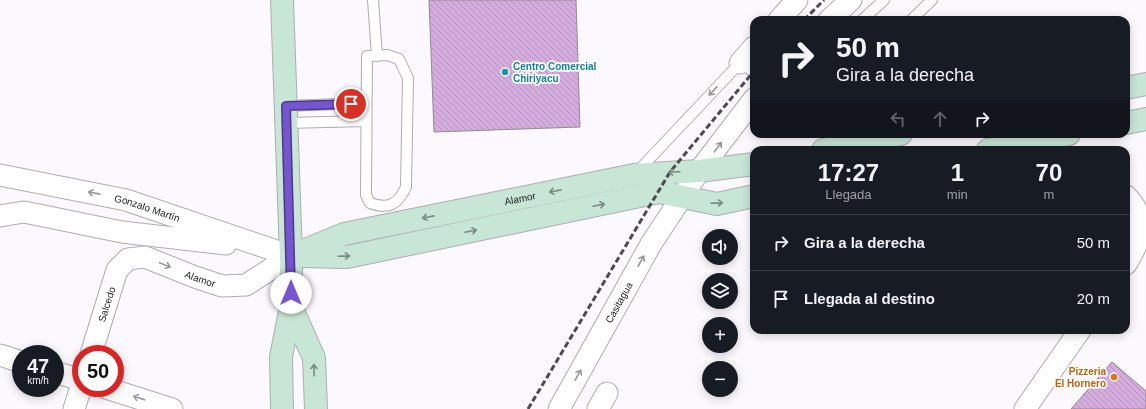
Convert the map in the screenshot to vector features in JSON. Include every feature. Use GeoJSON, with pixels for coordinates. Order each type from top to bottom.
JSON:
{"type":"FeatureCollection","features":[{"type":"Feature","properties":{"kind":"street"},"geometry":{"type":"LineString","coordinates":[[282,0],[291,256],[291,306],[281,357],[282,409]]}},
{"type":"Feature","properties":{"kind":"street"},"geometry":{"type":"LineString","coordinates":[[783,16],[797,0]]}},
{"type":"Feature","properties":{"kind":"street"},"geometry":{"type":"LineString","coordinates":[[833,16],[851,0]]}},
{"type":"Feature","properties":{"kind":"street"},"geometry":{"type":"LineString","coordinates":[[1130,87],[1146,84]]}},
{"type":"Feature","properties":{"kind":"street","name":"Casitagua"},"geometry":{"type":"LineString","coordinates":[[559,409],[651,244],[699,171],[745,119],[750,108]]}},
{"type":"Feature","properties":{"kind":"street"},"geometry":{"type":"LineString","coordinates":[[1130,122],[1146,119]]}},
{"type":"Feature","properties":{"kind":"street"},"geometry":{"type":"LineString","coordinates":[[842,146],[881,138]]}},
{"type":"Feature","properties":{"kind":"street"},"geometry":{"type":"LineString","coordinates":[[1008,146],[1049,138]]}},
{"type":"Feature","properties":{"kind":"street","name":"Alamor"},"geometry":{"type":"LineString","coordinates":[[128,259],[145,257],[222,286],[246,285],[291,256],[344,234],[634,175],[699,171],[750,165]]}},
{"type":"Feature","properties":{"kind":"street","name":"Gonzalo Martín"},"geometry":{"type":"LineString","coordinates":[[0,175],[126,200],[291,256]]}},
{"type":"Feature","properties":{"kind":"street"},"geometry":{"type":"LineString","coordinates":[[0,216],[24,212],[122,232],[210,241],[291,256],[347,257],[659,192],[681,198],[717,204],[750,197]]}},
{"type":"Feature","properties":{"kind":"street"},"geometry":{"type":"LineString","coordinates":[[1130,199],[1136,203],[1143,219],[1139,240],[1130,257]]}},
{"type":"Feature","properties":{"kind":"street","name":"Salcedo"},"geometry":{"type":"LineString","coordinates":[[94,345],[117,270],[128,259]]}},
{"type":"Feature","properties":{"kind":"street"},"geometry":{"type":"LineString","coordinates":[[291,306],[314,358],[316,409]]}},
{"type":"Feature","properties":{"kind":"street"},"geometry":{"type":"LineString","coordinates":[[1024,409],[1077,334]]}},
{"type":"Feature","properties":{"kind":"street"},"geometry":{"type":"LineString","coordinates":[[0,356],[12,359]]}},
{"type":"Feature","properties":{"kind":"street"},"geometry":{"type":"LineString","coordinates":[[124,394],[172,409]]}},
{"type":"Feature","properties":{"kind":"street"},"geometry":{"type":"LineString","coordinates":[[74,409],[78,397]]}},
{"type":"Feature","properties":{"kind":"lane"},"geometry":{"type":"LineString","coordinates":[[373,0],[377,56]]}},
{"type":"Feature","properties":{"kind":"lane"},"geometry":{"type":"LineString","coordinates":[[866,16],[884,0]]}},
{"type":"Feature","properties":{"kind":"lane"},"geometry":{"type":"LineString","coordinates":[[915,16],[932,0]]}},
{"type":"Feature","properties":{"kind":"lane"},"geometry":{"type":"LineString","coordinates":[[387,55],[399,59],[408,78],[406,187],[400,200],[390,206],[377,206],[370,203],[366,195],[367,56],[377,56],[387,55]]}},
{"type":"Feature","properties":{"kind":"lane"},"geometry":{"type":"LineString","coordinates":[[634,175],[747,68]]}},
{"type":"Feature","properties":{"kind":"lane"},"geometry":{"type":"LineString","coordinates":[[286,115],[366,103]]}},
{"type":"Feature","properties":{"kind":"lane"},"geometry":{"type":"LineString","coordinates":[[286,115],[366,120]]}},
{"type":"Feature","properties":{"kind":"building","name":"Centro Comercial Chiriyacu"},"geometry":{"type":"Polygon","coordinates":[[[429,0],[576,0],[580,127],[434,132],[429,0]]]}},
{"type":"Feature","properties":{"kind":"building","name":"Pizzeria El Hornero"},"geometry":{"type":"Polygon","coordinates":[[[1112,362],[1146,391],[1146,409],[1071,409],[1112,362]]]}},
{"type":"Feature","properties":{"kind":"railway"},"geometry":{"type":"LineString","coordinates":[[808,16],[824,0]]}},
{"type":"Feature","properties":{"kind":"railway"},"geometry":{"type":"LineString","coordinates":[[528,409],[670,172],[750,76]]}},
{"type":"Feature","properties":{"kind":"place","name":"Centro Comercial Chiriyacu"},"geometry":{"type":"Point","coordinates":[505,72]}},
{"type":"Feature","properties":{"kind":"place","name":"Pizzeria El Hornero"},"geometry":{"type":"Point","coordinates":[1114,377]}},
{"type":"Feature","properties":{"kind":"route"},"geometry":{"type":"LineString","coordinates":[[291,293],[286,106],[330,106],[351,104]]}}]}
